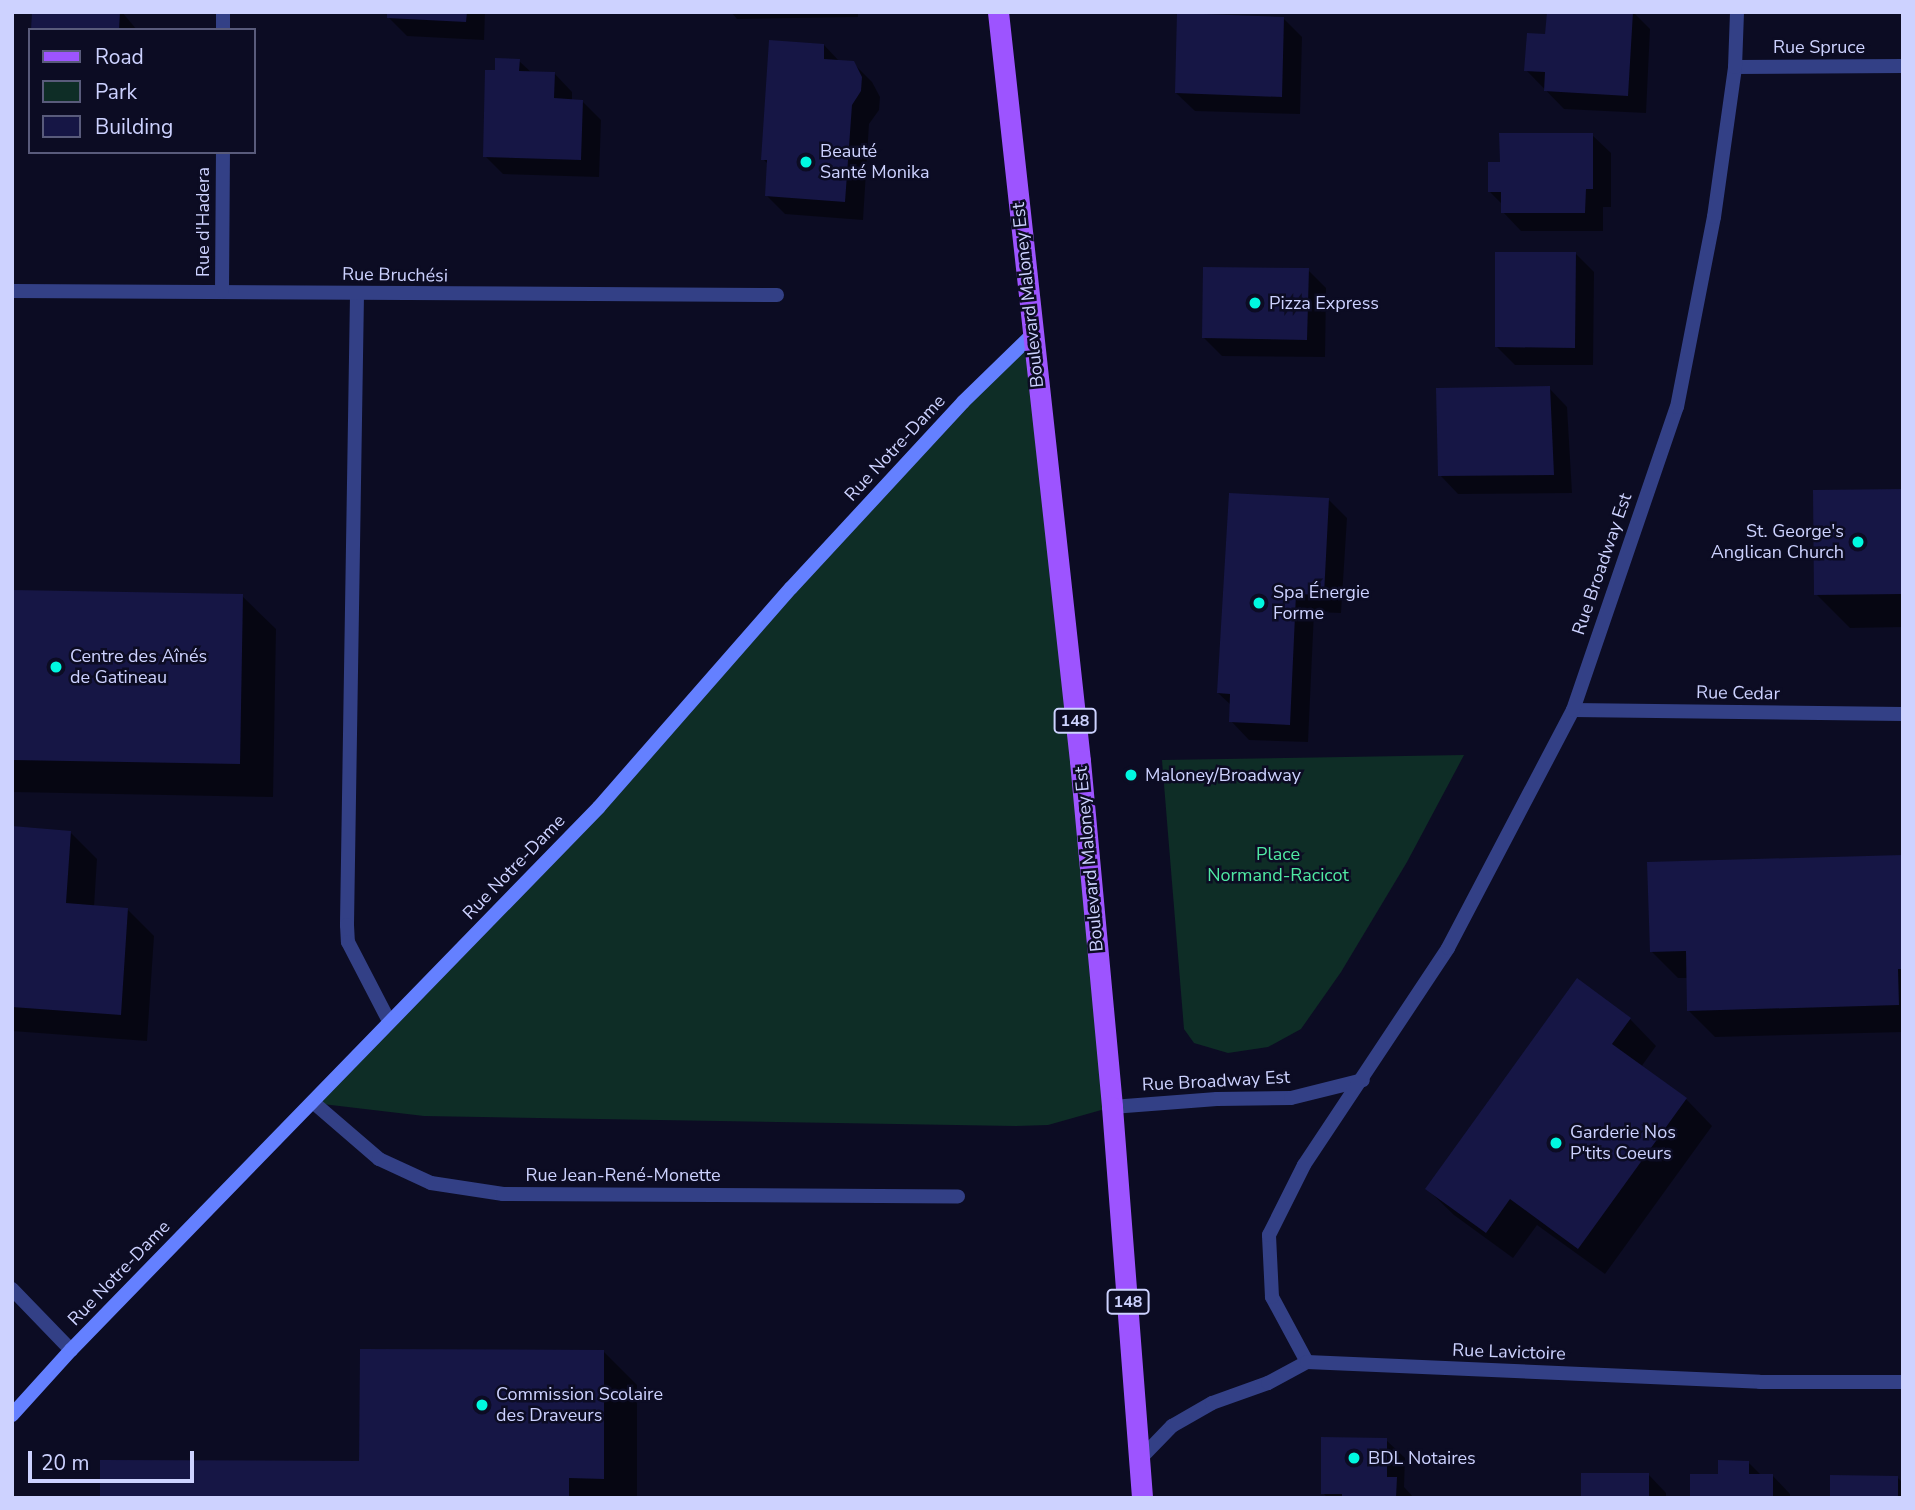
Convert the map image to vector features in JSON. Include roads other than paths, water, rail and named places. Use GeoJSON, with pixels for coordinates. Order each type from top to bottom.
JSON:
{"type":"FeatureCollection","features":[{"type":"Feature","properties":{"kind":"main road","name":"Boulevard Maloney Est"},"geometry":{"type":"LineString","coordinates":[[998,12],[1080,761],[1112,1107],[1142,1498]]}},
{"type":"Feature","properties":{"kind":"street","name":"Rue Broadway Est"},"geometry":{"type":"LineString","coordinates":[[1307,1362],[1272,1297],[1269,1235],[1304,1164],[1363,1080],[1448,948],[1573,710],[1677,407],[1714,217],[1735,67],[1737,12]]}},
{"type":"Feature","properties":{"kind":"street","name":"Rue Spruce"},"geometry":{"type":"LineString","coordinates":[[1735,67],[1903,66]]}},
{"type":"Feature","properties":{"kind":"street","name":"Rue d'Hadera"},"geometry":{"type":"LineString","coordinates":[[222,291],[223,154]]}},
{"type":"Feature","properties":{"kind":"street","name":"Rue Bruchési"},"geometry":{"type":"LineString","coordinates":[[12,291],[777,295]]}},
{"type":"Feature","properties":{"kind":"street"},"geometry":{"type":"LineString","coordinates":[[357,294],[347,925],[348,942],[389,1021]]}},
{"type":"Feature","properties":{"kind":"street","name":"Rue Notre-Dame"},"geometry":{"type":"LineString","coordinates":[[12,1415],[71,1350],[599,807],[800,579],[963,402],[1032,335]]}},
{"type":"Feature","properties":{"kind":"street","name":"Rue Cedar"},"geometry":{"type":"LineString","coordinates":[[1573,710],[1903,714]]}},
{"type":"Feature","properties":{"kind":"street","name":"Rue Broadway Est"},"geometry":{"type":"LineString","coordinates":[[1112,1107],[1217,1099],[1291,1098],[1363,1080]]}},
{"type":"Feature","properties":{"kind":"street","name":"Rue Jean-René-Monette"},"geometry":{"type":"LineString","coordinates":[[314,1103],[379,1159],[431,1183],[503,1194],[958,1196]]}},
{"type":"Feature","properties":{"kind":"street"},"geometry":{"type":"LineString","coordinates":[[12,1289],[71,1350]]}},
{"type":"Feature","properties":{"kind":"street"},"geometry":{"type":"LineString","coordinates":[[1140,1458],[1172,1426],[1212,1403],[1268,1383],[1307,1362]]}},
{"type":"Feature","properties":{"kind":"street","name":"Rue Lavictoire"},"geometry":{"type":"LineString","coordinates":[[1307,1362],[1759,1382],[1903,1382]]}},
{"type":"Feature","properties":{"kind":"place","name":"Beauté Santé Monika"},"geometry":{"type":"Point","coordinates":[806,162]}},
{"type":"Feature","properties":{"kind":"place","name":"Pizza Express"},"geometry":{"type":"Point","coordinates":[1255,303]}},
{"type":"Feature","properties":{"kind":"place","name":"St. George's Anglican Church"},"geometry":{"type":"Point","coordinates":[1858,542]}},
{"type":"Feature","properties":{"kind":"place","name":"Spa Énergie Forme"},"geometry":{"type":"Point","coordinates":[1259,603]}},
{"type":"Feature","properties":{"kind":"place","name":"Centre des Aînés de Gatineau"},"geometry":{"type":"Point","coordinates":[56,667]}},
{"type":"Feature","properties":{"kind":"place","name":"Maloney/Broadway"},"geometry":{"type":"Point","coordinates":[1131,775]}},
{"type":"Feature","properties":{"kind":"place","name":"Garderie Nos P'tits Coeurs"},"geometry":{"type":"Point","coordinates":[1556,1143]}},
{"type":"Feature","properties":{"kind":"place","name":"Commission Scolaire des Draveurs"},"geometry":{"type":"Point","coordinates":[482,1405]}},
{"type":"Feature","properties":{"kind":"place","name":"BDL Notaires"},"geometry":{"type":"Point","coordinates":[1354,1458]}},
{"type":"Feature","properties":{"kind":"park label","name":"Place Normand-Racicot"},"geometry":{"type":"Point","coordinates":[1278,865]}}]}
